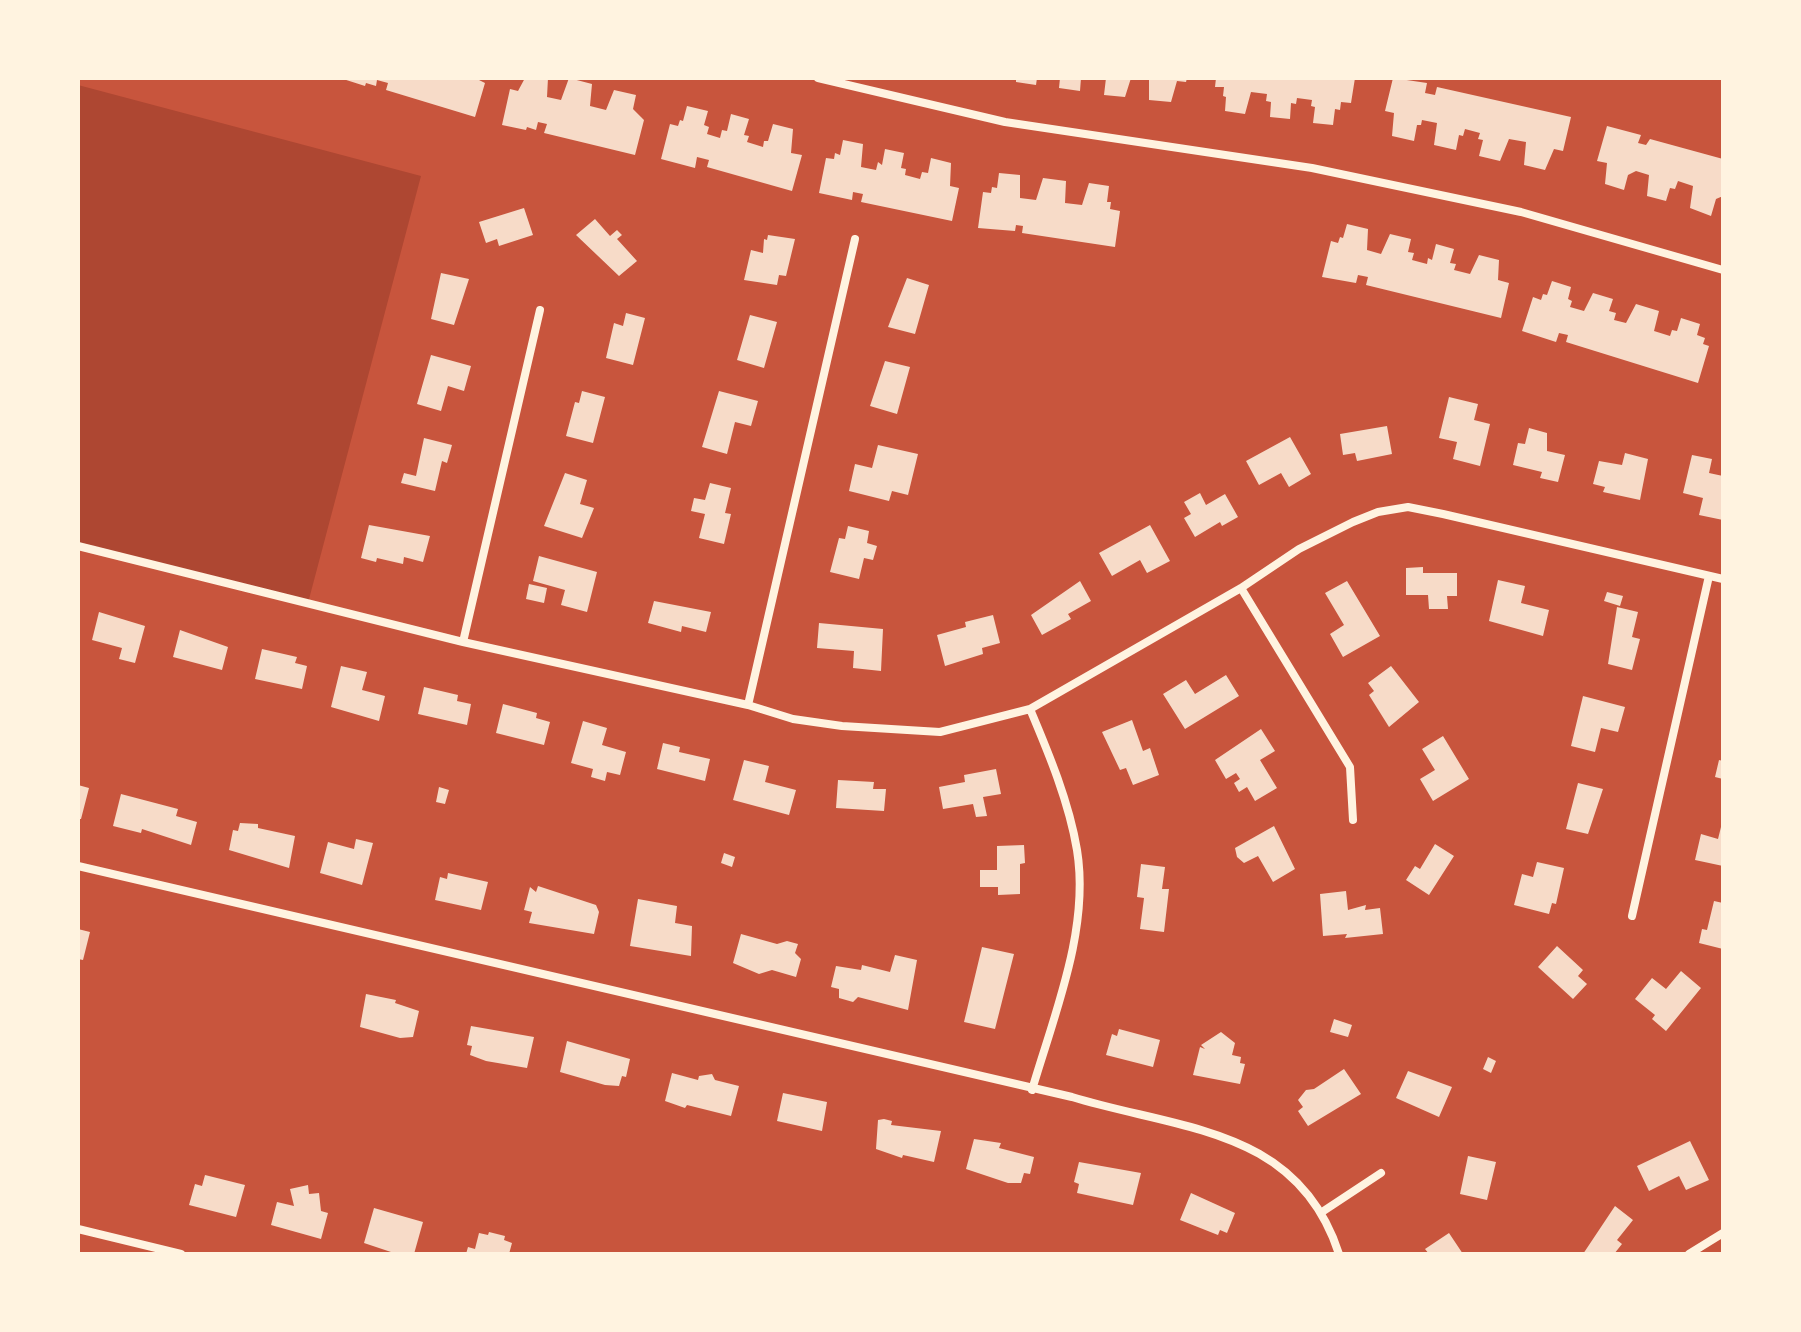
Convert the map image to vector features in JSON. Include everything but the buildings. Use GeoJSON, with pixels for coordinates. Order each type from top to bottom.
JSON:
{"type":"FeatureCollection","features":[{"type":"Feature","properties":{"kind":"street"},"geometry":{"type":"LineString","coordinates":[[818,78],[1005,122],[1312,168],[1506,209],[1723,270]]}},
{"type":"Feature","properties":{"kind":"street"},"geometry":{"type":"LineString","coordinates":[[748,705],[855,239]]}},
{"type":"Feature","properties":{"kind":"street"},"geometry":{"type":"LineString","coordinates":[[463,642],[540,310]]}},
{"type":"Feature","properties":{"kind":"street"},"geometry":{"type":"LineString","coordinates":[[78,546],[463,642],[748,705],[793,719],[842,726],[940,732],[1030,709],[1241,588],[1299,549],[1378,512],[1408,507],[1723,579]]}},
{"type":"Feature","properties":{"kind":"street"},"geometry":{"type":"LineString","coordinates":[[1632,916],[1709,576]]}},
{"type":"Feature","properties":{"kind":"street"},"geometry":{"type":"LineString","coordinates":[[1241,588],[1350,767],[1353,820]]}},
{"type":"Feature","properties":{"kind":"street"},"geometry":{"type":"LineString","coordinates":[[1030,709],[1051,759],[1077,850],[1079,902],[1066,972],[1032,1090]]}},
{"type":"Feature","properties":{"kind":"street"},"geometry":{"type":"LineString","coordinates":[[78,866],[1072,1097],[1229,1138],[1275,1163],[1322,1212],[1339,1254]]}},
{"type":"Feature","properties":{"kind":"street"},"geometry":{"type":"LineString","coordinates":[[1322,1212],[1381,1173]]}},
{"type":"Feature","properties":{"kind":"street"},"geometry":{"type":"LineString","coordinates":[[78,1229],[181,1254]]}},
{"type":"Feature","properties":{"kind":"street"},"geometry":{"type":"LineString","coordinates":[[1689,1254],[1723,1233]]}},
{"type":"Feature","properties":{"kind":"shaded area"},"geometry":{"type":"Polygon","coordinates":[[[78,85],[421,176],[308,603],[78,549],[78,85]]]}}]}
